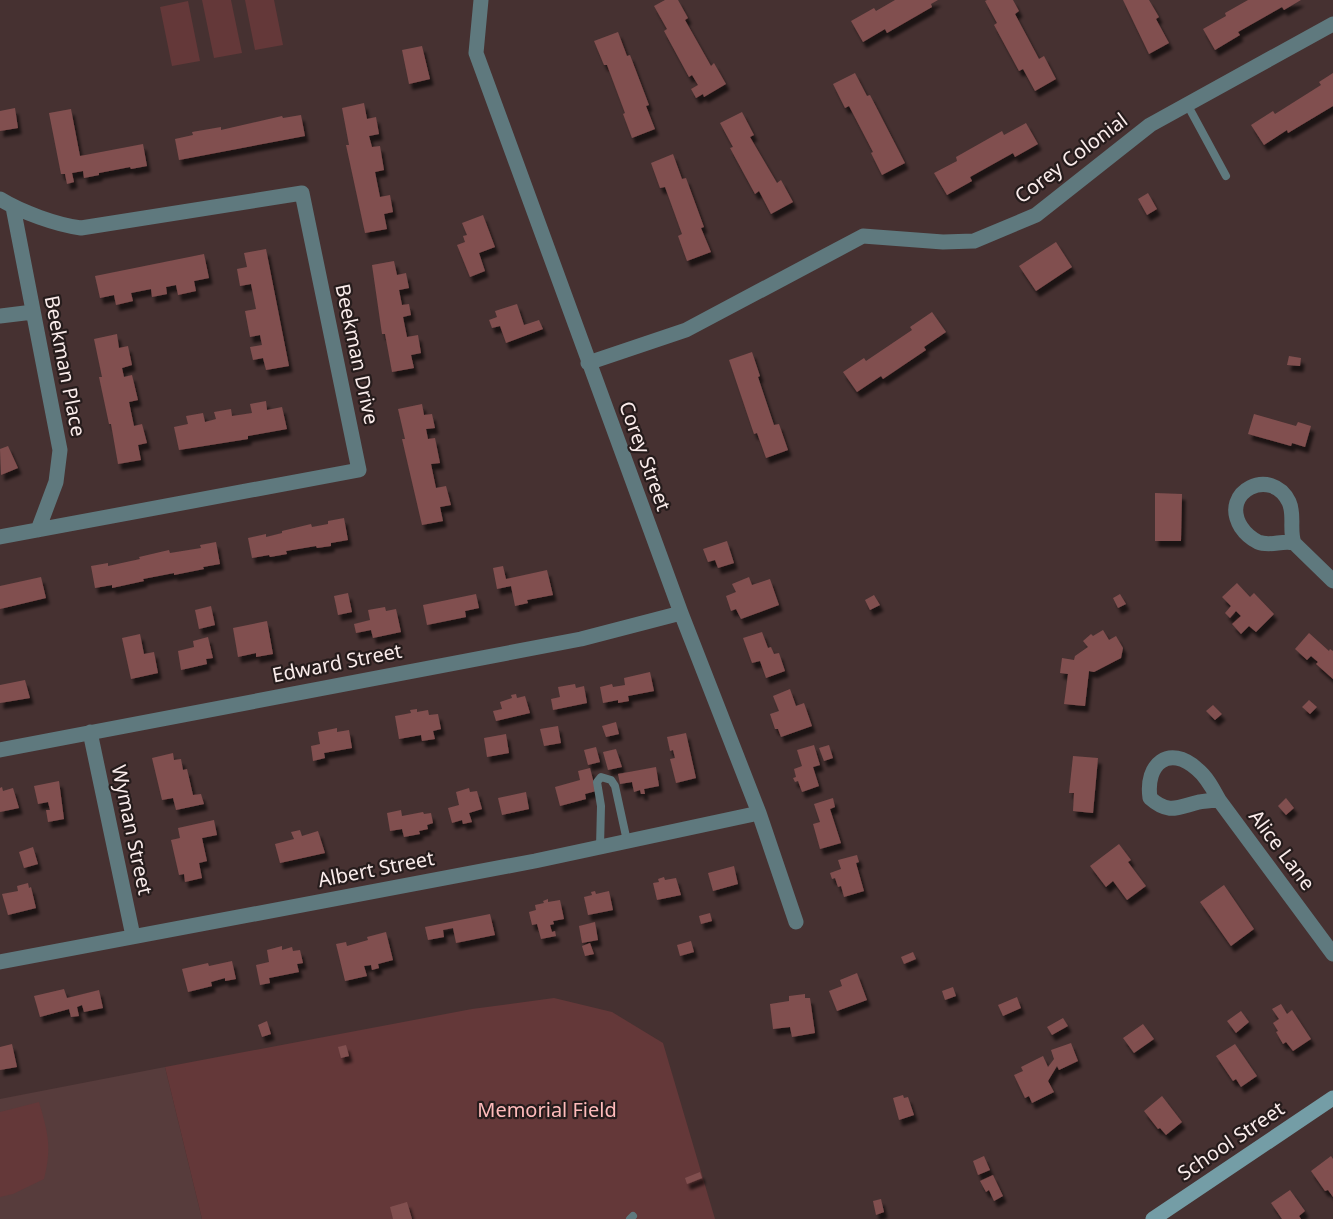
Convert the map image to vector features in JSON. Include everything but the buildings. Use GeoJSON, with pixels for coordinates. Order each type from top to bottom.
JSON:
{"type":"FeatureCollection","features":[{"type":"Feature","properties":{"kind":"street","name":"Corey Street"},"geometry":{"type":"LineString","coordinates":[[481,0],[476,53],[681,613],[759,813],[796,922]]}},
{"type":"Feature","properties":{"kind":"street","name":"Corey Colonial"},"geometry":{"type":"LineString","coordinates":[[588,363],[686,330],[862,236],[943,242],[974,241],[1036,215],[1150,125],[1333,24]]}},
{"type":"Feature","properties":{"kind":"street","name":"Beekman Drive"},"geometry":{"type":"LineString","coordinates":[[0,537],[359,470],[302,193],[81,228],[7,203]]}},
{"type":"Feature","properties":{"kind":"street","name":"Beekman Place"},"geometry":{"type":"LineString","coordinates":[[7,203],[33,312],[60,450],[56,482],[38,530]]}},
{"type":"Feature","properties":{"kind":"street"},"geometry":{"type":"LineString","coordinates":[[0,316],[33,312]]}},
{"type":"Feature","properties":{"kind":"street"},"geometry":{"type":"LineString","coordinates":[[1294,543],[1291,509],[1283,494],[1267,484],[1257,484],[1245,490],[1236,502],[1236,512],[1244,532],[1250,538],[1265,544],[1294,543],[1333,581]]}},
{"type":"Feature","properties":{"kind":"street","name":"Edward Street"},"geometry":{"type":"LineString","coordinates":[[0,750],[581,639],[681,613]]}},
{"type":"Feature","properties":{"kind":"street","name":"Wyman Street"},"geometry":{"type":"LineString","coordinates":[[90,732],[133,936]]}},
{"type":"Feature","properties":{"kind":"street","name":"Alice Lane"},"geometry":{"type":"LineString","coordinates":[[1219,800],[1199,802],[1176,809],[1160,806],[1150,798],[1148,785],[1151,774],[1160,761],[1174,757],[1186,761],[1205,777],[1219,800],[1333,954]]}},
{"type":"Feature","properties":{"kind":"street","name":"Albert Street"},"geometry":{"type":"LineString","coordinates":[[0,962],[600,847],[759,813]]}},
{"type":"Feature","properties":{"kind":"street","name":"School Street"},"geometry":{"type":"LineString","coordinates":[[1152,1219],[1333,1098]]}},
{"type":"Feature","properties":{"kind":"lane"},"geometry":{"type":"LineString","coordinates":[[1187,104],[1226,176]]}},
{"type":"Feature","properties":{"kind":"lane"},"geometry":{"type":"LineString","coordinates":[[600,847],[601,806],[597,782],[601,777],[611,780],[615,786],[627,841]]}},
{"type":"Feature","properties":{"kind":"shaded area"},"geometry":{"type":"Polygon","coordinates":[[[165,1067],[202,1219],[0,1219],[0,1099],[165,1067]]]}},
{"type":"Feature","properties":{"kind":"green space"},"geometry":{"type":"Polygon","coordinates":[[[202,0],[231,0],[242,53],[214,58],[202,0]]]}},
{"type":"Feature","properties":{"kind":"green space"},"geometry":{"type":"Polygon","coordinates":[[[245,0],[274,0],[283,45],[255,50],[245,0]]]}},
{"type":"Feature","properties":{"kind":"green space"},"geometry":{"type":"Polygon","coordinates":[[[188,1],[200,61],[172,66],[160,7],[188,1]]]}},
{"type":"Feature","properties":{"kind":"green space","name":"Memorial Field"},"geometry":{"type":"Polygon","coordinates":[[[554,998],[612,1012],[663,1043],[715,1219],[202,1219],[165,1067],[472,1009],[554,998]]]}},
{"type":"Feature","properties":{"kind":"green space"},"geometry":{"type":"Polygon","coordinates":[[[39,1102],[48,1140],[48,1158],[44,1179],[13,1194],[0,1197],[0,1112],[39,1102]]]}}]}
